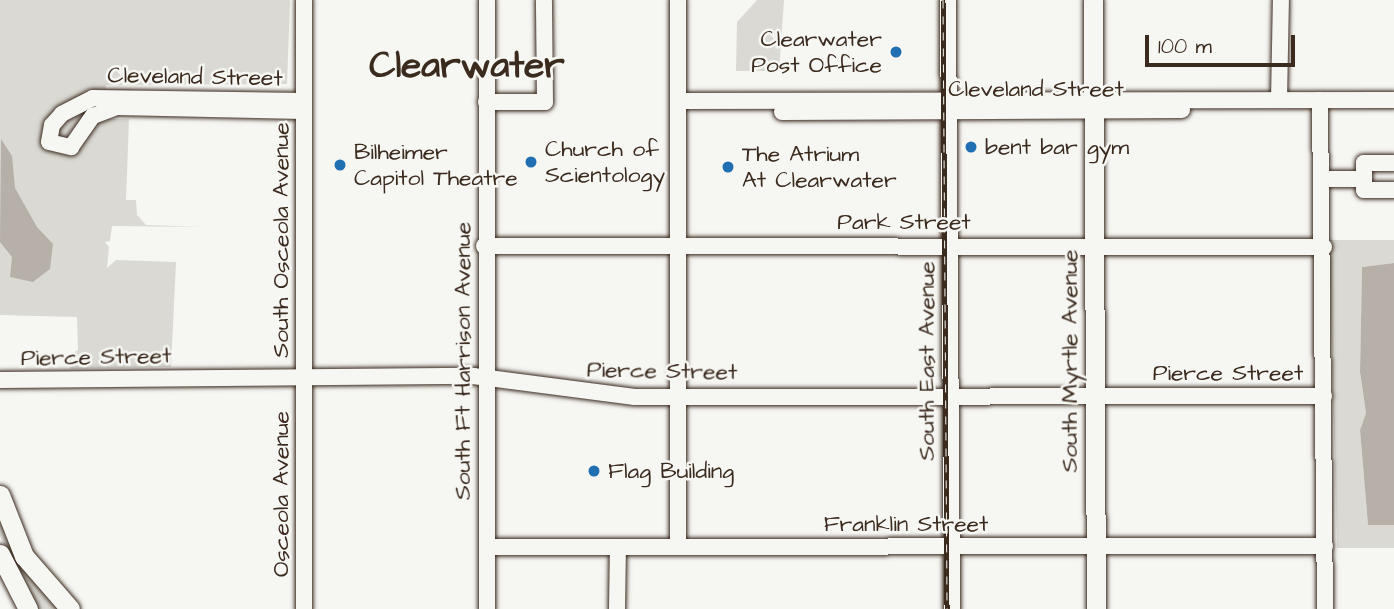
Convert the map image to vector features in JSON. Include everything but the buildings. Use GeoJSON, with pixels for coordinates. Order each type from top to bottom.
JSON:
{"type":"FeatureCollection","features":[{"type":"Feature","properties":{"kind":"main road","name":"South Myrtle Avenue"},"geometry":{"type":"LineString","coordinates":[[1093,0],[1096,609]]}},
{"type":"Feature","properties":{"kind":"main road"},"geometry":{"type":"LineString","coordinates":[[0,495],[24,556],[70,609]]}},
{"type":"Feature","properties":{"kind":"main road"},"geometry":{"type":"LineString","coordinates":[[0,554],[28,609]]}},
{"type":"Feature","properties":{"kind":"street","name":"South Osceola Avenue"},"geometry":{"type":"LineString","coordinates":[[304,0],[304,378]]}},
{"type":"Feature","properties":{"kind":"street","name":"South Ft Harrison Avenue"},"geometry":{"type":"LineString","coordinates":[[487,0],[484,246],[487,609]]}},
{"type":"Feature","properties":{"kind":"street"},"geometry":{"type":"LineString","coordinates":[[486,107],[545,102],[544,0]]}},
{"type":"Feature","properties":{"kind":"street"},"geometry":{"type":"LineString","coordinates":[[678,0],[678,547]]}},
{"type":"Feature","properties":{"kind":"street","name":"South East Avenue"},"geometry":{"type":"LineString","coordinates":[[948,0],[952,609]]}},
{"type":"Feature","properties":{"kind":"street"},"geometry":{"type":"LineString","coordinates":[[1279,100],[1281,0]]}},
{"type":"Feature","properties":{"kind":"street","name":"Cleveland Street"},"geometry":{"type":"LineString","coordinates":[[105,97],[303,106],[102,109],[90,120],[71,147],[55,147],[49,142],[52,125],[73,106],[105,97]]}},
{"type":"Feature","properties":{"kind":"street"},"geometry":{"type":"LineString","coordinates":[[1093,106],[1279,100],[1321,105],[1394,100]]}},
{"type":"Feature","properties":{"kind":"street","name":"Cleveland Street"},"geometry":{"type":"LineString","coordinates":[[678,107],[1321,105],[1394,110]]}},
{"type":"Feature","properties":{"kind":"street"},"geometry":{"type":"LineString","coordinates":[[1321,105],[1325,609]]}},
{"type":"Feature","properties":{"kind":"street"},"geometry":{"type":"LineString","coordinates":[[73,106],[90,120]]}},
{"type":"Feature","properties":{"kind":"street"},"geometry":{"type":"LineString","coordinates":[[1394,163],[1364,163],[1364,190],[1394,190]]}},
{"type":"Feature","properties":{"kind":"street"},"geometry":{"type":"LineString","coordinates":[[1322,179],[1364,179]]}},
{"type":"Feature","properties":{"kind":"street","name":"Park Street"},"geometry":{"type":"LineString","coordinates":[[484,246],[1324,247]]}},
{"type":"Feature","properties":{"kind":"street","name":"Pierce Street"},"geometry":{"type":"LineString","coordinates":[[0,380],[485,377],[582,393],[678,397],[1324,396]]}},
{"type":"Feature","properties":{"kind":"street","name":"Osceola Avenue"},"geometry":{"type":"LineString","coordinates":[[304,378],[304,609]]}},
{"type":"Feature","properties":{"kind":"street","name":"Franklin Street"},"geometry":{"type":"LineString","coordinates":[[487,547],[1325,547]]}},
{"type":"Feature","properties":{"kind":"street"},"geometry":{"type":"LineString","coordinates":[[617,609],[618,547]]}},
{"type":"Feature","properties":{"kind":"shaded area"},"geometry":{"type":"Polygon","coordinates":[[[0,0],[290,0],[287,84],[106,85],[106,89],[133,89],[107,119],[129,119],[126,200],[136,200],[137,215],[146,225],[202,227],[112,226],[110,241],[105,242],[109,247],[107,268],[116,260],[176,262],[171,367],[71,369],[62,360],[78,350],[77,317],[0,315],[0,0]]]}},
{"type":"Feature","properties":{"kind":"shaded area"},"geometry":{"type":"Polygon","coordinates":[[[757,0],[784,0],[779,71],[736,71],[737,22],[757,0]]]}},
{"type":"Feature","properties":{"kind":"shaded area"},"geometry":{"type":"Polygon","coordinates":[[[1,139],[12,156],[15,188],[37,227],[53,244],[50,269],[33,282],[10,277],[12,257],[0,242],[1,139]]]}},
{"type":"Feature","properties":{"kind":"shaded area"},"geometry":{"type":"Polygon","coordinates":[[[1329,240],[1394,240],[1394,263],[1362,267],[1360,372],[1366,413],[1360,430],[1368,525],[1394,525],[1394,548],[1337,548],[1329,240]]]}},
{"type":"Feature","properties":{"kind":"shaded area"},"geometry":{"type":"Polygon","coordinates":[[[1394,263],[1394,525],[1368,525],[1360,430],[1366,413],[1360,372],[1362,267],[1394,263]]]}},
{"type":"Feature","properties":{"kind":"shaded area"},"geometry":{"type":"Polygon","coordinates":[[[0,515],[60,609],[34,609],[0,536],[0,515]]]}},
{"type":"Feature","properties":{"kind":"railway"},"geometry":{"type":"LineString","coordinates":[[943,0],[947,609]]}},
{"type":"Feature","properties":{"kind":"place","name":"Clearwater Post Office"},"geometry":{"type":"Point","coordinates":[896,52]}},
{"type":"Feature","properties":{"kind":"place","name":"bent bar gym"},"geometry":{"type":"Point","coordinates":[971,147]}},
{"type":"Feature","properties":{"kind":"place","name":"Church of Scientology"},"geometry":{"type":"Point","coordinates":[531,162]}},
{"type":"Feature","properties":{"kind":"place","name":"Bilheimer Capitol Theatre"},"geometry":{"type":"Point","coordinates":[340,165]}},
{"type":"Feature","properties":{"kind":"place","name":"The Atrium At Clearwater"},"geometry":{"type":"Point","coordinates":[728,167]}},
{"type":"Feature","properties":{"kind":"place","name":"Flag Building"},"geometry":{"type":"Point","coordinates":[594,471]}},
{"type":"Feature","properties":{"kind":"district","name":"Clearwater"},"geometry":{"type":"Point","coordinates":[467,67]}}]}
